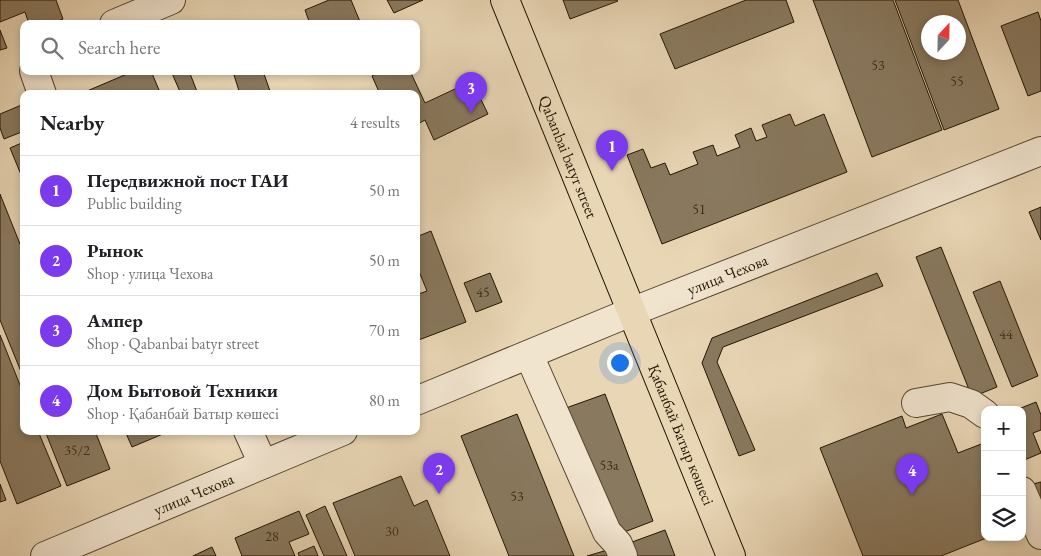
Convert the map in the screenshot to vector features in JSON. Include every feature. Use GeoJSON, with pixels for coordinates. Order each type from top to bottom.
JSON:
{"type":"FeatureCollection","features":[{"type":"Feature","properties":{"kind":"main road","name":"Qabanbai batyr street"},"geometry":{"type":"LineString","coordinates":[[505,0],[632,312]]}},
{"type":"Feature","properties":{"kind":"main road","name":"Қабанбай Батыр көшесі"},"geometry":{"type":"LineString","coordinates":[[632,312],[731,556]]}},
{"type":"Feature","properties":{"kind":"street"},"geometry":{"type":"LineString","coordinates":[[124,20],[171,0]]}},
{"type":"Feature","properties":{"kind":"street"},"geometry":{"type":"LineString","coordinates":[[35,75],[41,90]]}},
{"type":"Feature","properties":{"kind":"street","name":"улица Чехова"},"geometry":{"type":"LineString","coordinates":[[420,399],[632,312],[1041,151]]}},
{"type":"Feature","properties":{"kind":"street"},"geometry":{"type":"LineString","coordinates":[[529,355],[607,532],[618,544],[623,556]]}},
{"type":"Feature","properties":{"kind":"street"},"geometry":{"type":"LineString","coordinates":[[916,403],[950,397],[971,404],[981,411]]}},
{"type":"Feature","properties":{"kind":"street"},"geometry":{"type":"LineString","coordinates":[[250,435],[263,464]]}},
{"type":"Feature","properties":{"kind":"street","name":"улица Чехова"},"geometry":{"type":"LineString","coordinates":[[45,556],[333,435]]}},
{"type":"Feature","properties":{"kind":"street"},"geometry":{"type":"LineString","coordinates":[[1024,496],[1041,535]]}},
{"type":"Feature","properties":{"kind":"building"},"geometry":{"type":"Polygon","coordinates":[[[0,0],[56,0],[63,19],[28,20],[25,12],[0,22],[0,0]]]}},
{"type":"Feature","properties":{"kind":"building"},"geometry":{"type":"Polygon","coordinates":[[[329,0],[351,0],[359,20],[309,20],[305,10],[329,0]]]}},
{"type":"Feature","properties":{"kind":"building"},"geometry":{"type":"Polygon","coordinates":[[[387,0],[423,0],[394,13],[387,0]]]}},
{"type":"Feature","properties":{"kind":"building"},"geometry":{"type":"Polygon","coordinates":[[[563,0],[617,0],[618,1],[570,19],[563,0]]]}},
{"type":"Feature","properties":{"kind":"building"},"geometry":{"type":"Polygon","coordinates":[[[746,0],[786,0],[794,22],[675,69],[660,34],[746,0]]]}},
{"type":"Feature","properties":{"kind":"building"},"geometry":{"type":"Polygon","coordinates":[[[813,0],[893,0],[942,130],[872,157],[813,0]]]}},
{"type":"Feature","properties":{"kind":"building"},"geometry":{"type":"Polygon","coordinates":[[[895,0],[958,0],[964,15],[921,15],[921,60],[966,60],[966,21],[999,109],[944,130],[895,0]]]}},
{"type":"Feature","properties":{"kind":"building"},"geometry":{"type":"Polygon","coordinates":[[[1038,12],[1041,21],[1041,91],[1028,96],[1001,26],[1038,12]]]}},
{"type":"Feature","properties":{"kind":"building"},"geometry":{"type":"Polygon","coordinates":[[[0,30],[7,48],[0,50],[0,30]]]}},
{"type":"Feature","properties":{"kind":"building"},"geometry":{"type":"Polygon","coordinates":[[[125,75],[153,75],[159,90],[89,90],[125,75]]]}},
{"type":"Feature","properties":{"kind":"building"},"geometry":{"type":"Polygon","coordinates":[[[173,75],[191,75],[196,90],[179,90],[173,75]]]}},
{"type":"Feature","properties":{"kind":"building"},"geometry":{"type":"Polygon","coordinates":[[[234,75],[264,75],[270,90],[239,90],[234,75]]]}},
{"type":"Feature","properties":{"kind":"building"},"geometry":{"type":"Polygon","coordinates":[[[412,75],[419,90],[378,90],[372,76],[412,75]]]}},
{"type":"Feature","properties":{"kind":"building"},"geometry":{"type":"Polygon","coordinates":[[[472,81],[488,114],[434,140],[425,120],[420,123],[420,92],[425,103],[472,81]]]}},
{"type":"Feature","properties":{"kind":"building"},"geometry":{"type":"Polygon","coordinates":[[[20,106],[20,133],[4,139],[0,128],[0,114],[20,106]]]}},
{"type":"Feature","properties":{"kind":"building"},"geometry":{"type":"Polygon","coordinates":[[[790,114],[795,126],[824,114],[847,172],[662,244],[627,155],[643,149],[651,168],[665,163],[670,175],[698,164],[693,152],[713,145],[717,156],[740,147],[735,135],[751,128],[756,141],[767,137],[762,125],[790,114]]]}},
{"type":"Feature","properties":{"kind":"building"},"geometry":{"type":"Polygon","coordinates":[[[20,144],[20,172],[10,148],[20,144]]]}},
{"type":"Feature","properties":{"kind":"building"},"geometry":{"type":"Polygon","coordinates":[[[0,194],[20,244],[20,369],[0,320],[0,194]]]}},
{"type":"Feature","properties":{"kind":"building"},"geometry":{"type":"Polygon","coordinates":[[[1041,207],[1041,240],[1029,212],[1041,207]]]}},
{"type":"Feature","properties":{"kind":"building"},"geometry":{"type":"Polygon","coordinates":[[[431,231],[466,322],[420,339],[420,294],[427,291],[420,274],[420,235],[431,231]]]}},
{"type":"Feature","properties":{"kind":"building"},"geometry":{"type":"Polygon","coordinates":[[[941,247],[997,387],[972,397],[916,257],[941,247]]]}},
{"type":"Feature","properties":{"kind":"building"},"geometry":{"type":"Polygon","coordinates":[[[490,273],[502,302],[476,312],[464,283],[490,273]]]}},
{"type":"Feature","properties":{"kind":"building"},"geometry":{"type":"Polygon","coordinates":[[[877,273],[883,286],[723,347],[717,362],[755,450],[739,456],[702,363],[712,338],[877,273]]]}},
{"type":"Feature","properties":{"kind":"building"},"geometry":{"type":"Polygon","coordinates":[[[1000,281],[1038,376],[1012,387],[973,292],[1000,281]]]}},
{"type":"Feature","properties":{"kind":"building"},"geometry":{"type":"Polygon","coordinates":[[[0,335],[20,385],[20,435],[40,435],[61,486],[17,504],[0,461],[0,335]]]}},
{"type":"Feature","properties":{"kind":"building"},"geometry":{"type":"Polygon","coordinates":[[[605,394],[653,521],[614,536],[566,408],[605,394]]]}},
{"type":"Feature","properties":{"kind":"building"},"geometry":{"type":"Polygon","coordinates":[[[1036,402],[1041,415],[1041,430],[1033,433],[1041,453],[1026,459],[1026,451],[1026,406],[1036,402]]]}},
{"type":"Feature","properties":{"kind":"building"},"geometry":{"type":"Polygon","coordinates":[[[517,414],[574,556],[509,556],[461,436],[517,414]]]}},
{"type":"Feature","properties":{"kind":"building"},"geometry":{"type":"Polygon","coordinates":[[[942,414],[958,453],[981,444],[981,540],[941,556],[863,556],[820,448],[902,416],[906,428],[942,414]]]}},
{"type":"Feature","properties":{"kind":"building"},"geometry":{"type":"Polygon","coordinates":[[[47,435],[97,435],[110,469],[67,486],[47,435]]]}},
{"type":"Feature","properties":{"kind":"building"},"geometry":{"type":"Polygon","coordinates":[[[127,435],[160,435],[132,447],[127,435]]]}},
{"type":"Feature","properties":{"kind":"building"},"geometry":{"type":"Polygon","coordinates":[[[401,476],[414,506],[427,500],[450,556],[355,556],[333,503],[401,476]]]}},
{"type":"Feature","properties":{"kind":"building"},"geometry":{"type":"Polygon","coordinates":[[[1041,482],[1041,505],[1033,484],[1041,482]]]}},
{"type":"Feature","properties":{"kind":"building"},"geometry":{"type":"Polygon","coordinates":[[[0,484],[6,500],[0,502],[0,484]]]}},
{"type":"Feature","properties":{"kind":"building"},"geometry":{"type":"Polygon","coordinates":[[[325,506],[347,556],[324,556],[306,515],[325,506]]]}},
{"type":"Feature","properties":{"kind":"building"},"geometry":{"type":"Polygon","coordinates":[[[299,511],[309,534],[289,542],[295,556],[242,556],[235,538],[299,511]]]}},
{"type":"Feature","properties":{"kind":"building"},"geometry":{"type":"Polygon","coordinates":[[[665,530],[675,556],[628,556],[624,545],[665,530]]]}},
{"type":"Feature","properties":{"kind":"building"},"geometry":{"type":"Polygon","coordinates":[[[314,546],[318,556],[299,556],[298,553],[314,546]]]}},
{"type":"Feature","properties":{"kind":"building"},"geometry":{"type":"Polygon","coordinates":[[[212,547],[216,556],[193,556],[212,547]]]}},
{"type":"Feature","properties":{"kind":"building"},"geometry":{"type":"Polygon","coordinates":[[[611,549],[614,556],[587,556],[611,549]]]}},
{"type":"Feature","properties":{"kind":"place","name":"Ампер"},"geometry":{"type":"Point","coordinates":[471,113]}},
{"type":"Feature","properties":{"kind":"place","name":"Передвижной пост ГАИ"},"geometry":{"type":"Point","coordinates":[612,171]}},
{"type":"Feature","properties":{"kind":"place","name":"Рынок"},"geometry":{"type":"Point","coordinates":[439,494]}},
{"type":"Feature","properties":{"kind":"place","name":"Дом Бытовой Техники"},"geometry":{"type":"Point","coordinates":[912,495]}}]}
